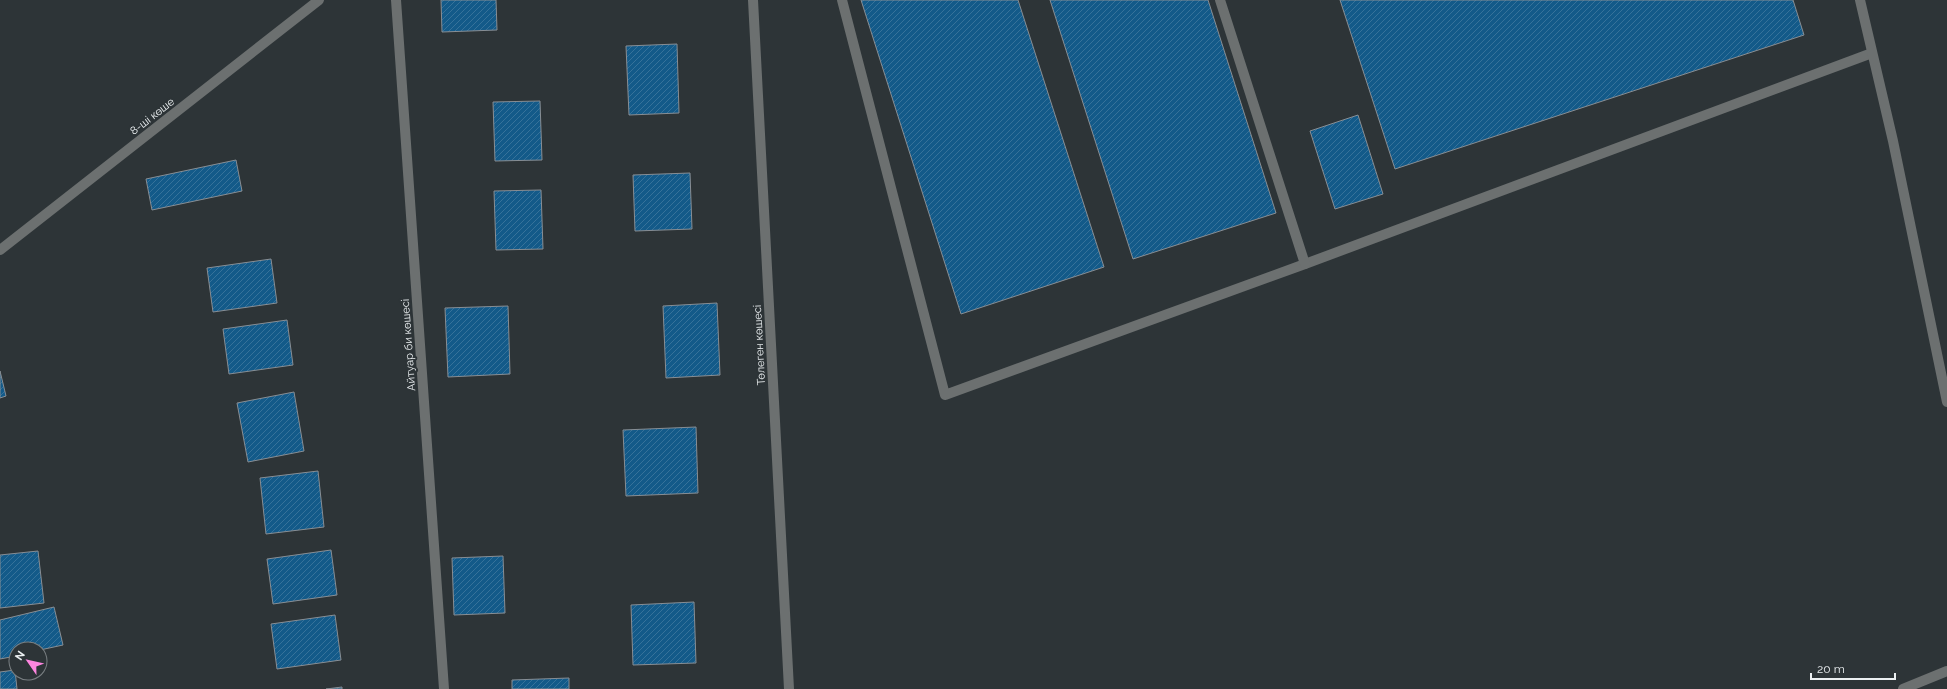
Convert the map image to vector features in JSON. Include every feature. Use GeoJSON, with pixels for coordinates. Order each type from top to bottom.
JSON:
{"type":"FeatureCollection","features":[{"type":"Feature","properties":{"kind":"street","name":"8-шi көше"},"geometry":{"type":"LineString","coordinates":[[0,250],[319,0]]}},
{"type":"Feature","properties":{"kind":"street","name":"Айтуар би көшесі"},"geometry":{"type":"LineString","coordinates":[[396,0],[444,689]]}},
{"type":"Feature","properties":{"kind":"street","name":"Төлеген көшесі"},"geometry":{"type":"LineString","coordinates":[[753,0],[789,689]]}},
{"type":"Feature","properties":{"kind":"street"},"geometry":{"type":"LineString","coordinates":[[842,0],[945,395],[1305,264],[1872,53]]}},
{"type":"Feature","properties":{"kind":"street"},"geometry":{"type":"LineString","coordinates":[[1220,0],[1305,264]]}},
{"type":"Feature","properties":{"kind":"street"},"geometry":{"type":"LineString","coordinates":[[1860,0],[1893,141],[1947,402]]}},
{"type":"Feature","properties":{"kind":"street"},"geometry":{"type":"LineString","coordinates":[[1903,689],[1947,671]]}},
{"type":"Feature","properties":{"kind":"building"},"geometry":{"type":"Polygon","coordinates":[[[441,0],[496,0],[497,30],[442,32],[441,0]]]}},
{"type":"Feature","properties":{"kind":"building"},"geometry":{"type":"Polygon","coordinates":[[[861,0],[1018,0],[1104,267],[961,314],[861,0]]]}},
{"type":"Feature","properties":{"kind":"building"},"geometry":{"type":"Polygon","coordinates":[[[1050,0],[1208,0],[1276,213],[1133,259],[1050,0]]]}},
{"type":"Feature","properties":{"kind":"building"},"geometry":{"type":"Polygon","coordinates":[[[1340,0],[1793,0],[1804,35],[1395,169],[1340,0]]]}},
{"type":"Feature","properties":{"kind":"building"},"geometry":{"type":"Polygon","coordinates":[[[677,44],[679,113],[629,115],[626,46],[677,44]]]}},
{"type":"Feature","properties":{"kind":"building"},"geometry":{"type":"Polygon","coordinates":[[[540,101],[542,160],[495,161],[493,102],[540,101]]]}},
{"type":"Feature","properties":{"kind":"building"},"geometry":{"type":"Polygon","coordinates":[[[1358,115],[1383,194],[1335,209],[1310,131],[1358,115]]]}},
{"type":"Feature","properties":{"kind":"building"},"geometry":{"type":"Polygon","coordinates":[[[236,160],[242,191],[152,210],[146,179],[236,160]]]}},
{"type":"Feature","properties":{"kind":"building"},"geometry":{"type":"Polygon","coordinates":[[[690,173],[692,229],[635,231],[633,175],[690,173]]]}},
{"type":"Feature","properties":{"kind":"building"},"geometry":{"type":"Polygon","coordinates":[[[541,190],[543,249],[496,250],[494,191],[541,190]]]}},
{"type":"Feature","properties":{"kind":"building"},"geometry":{"type":"Polygon","coordinates":[[[271,259],[277,303],[213,312],[207,268],[271,259]]]}},
{"type":"Feature","properties":{"kind":"building"},"geometry":{"type":"Polygon","coordinates":[[[717,303],[720,375],[666,378],[663,306],[717,303]]]}},
{"type":"Feature","properties":{"kind":"building"},"geometry":{"type":"Polygon","coordinates":[[[508,306],[510,374],[448,377],[445,308],[508,306]]]}},
{"type":"Feature","properties":{"kind":"building"},"geometry":{"type":"Polygon","coordinates":[[[287,320],[293,365],[229,374],[223,329],[287,320]]]}},
{"type":"Feature","properties":{"kind":"building"},"geometry":{"type":"Polygon","coordinates":[[[0,371],[6,396],[0,398],[0,371]]]}},
{"type":"Feature","properties":{"kind":"building"},"geometry":{"type":"Polygon","coordinates":[[[294,392],[304,451],[248,462],[237,403],[294,392]]]}},
{"type":"Feature","properties":{"kind":"building"},"geometry":{"type":"Polygon","coordinates":[[[696,427],[698,493],[626,496],[623,430],[696,427]]]}},
{"type":"Feature","properties":{"kind":"building"},"geometry":{"type":"Polygon","coordinates":[[[318,471],[324,527],[266,534],[260,478],[318,471]]]}},
{"type":"Feature","properties":{"kind":"building"},"geometry":{"type":"Polygon","coordinates":[[[331,550],[337,595],[273,604],[267,559],[331,550]]]}},
{"type":"Feature","properties":{"kind":"building"},"geometry":{"type":"Polygon","coordinates":[[[38,551],[44,603],[0,608],[0,555],[38,551]]]}},
{"type":"Feature","properties":{"kind":"building"},"geometry":{"type":"Polygon","coordinates":[[[503,556],[505,613],[454,615],[452,558],[503,556]]]}},
{"type":"Feature","properties":{"kind":"building"},"geometry":{"type":"Polygon","coordinates":[[[694,602],[696,663],[633,665],[631,605],[694,602]]]}},
{"type":"Feature","properties":{"kind":"building"},"geometry":{"type":"Polygon","coordinates":[[[54,607],[63,645],[48,648],[48,641],[8,641],[8,658],[0,659],[0,620],[54,607]]]}},
{"type":"Feature","properties":{"kind":"building"},"geometry":{"type":"Polygon","coordinates":[[[335,615],[341,660],[277,669],[271,624],[335,615]]]}},
{"type":"Feature","properties":{"kind":"building"},"geometry":{"type":"Polygon","coordinates":[[[8,671],[8,681],[16,681],[17,689],[0,689],[0,672],[8,671]]]}},
{"type":"Feature","properties":{"kind":"building"},"geometry":{"type":"Polygon","coordinates":[[[569,678],[569,689],[512,689],[512,680],[569,678]]]}},
{"type":"Feature","properties":{"kind":"building"},"geometry":{"type":"Polygon","coordinates":[[[342,687],[342,689],[326,689],[342,687]]]}}]}
